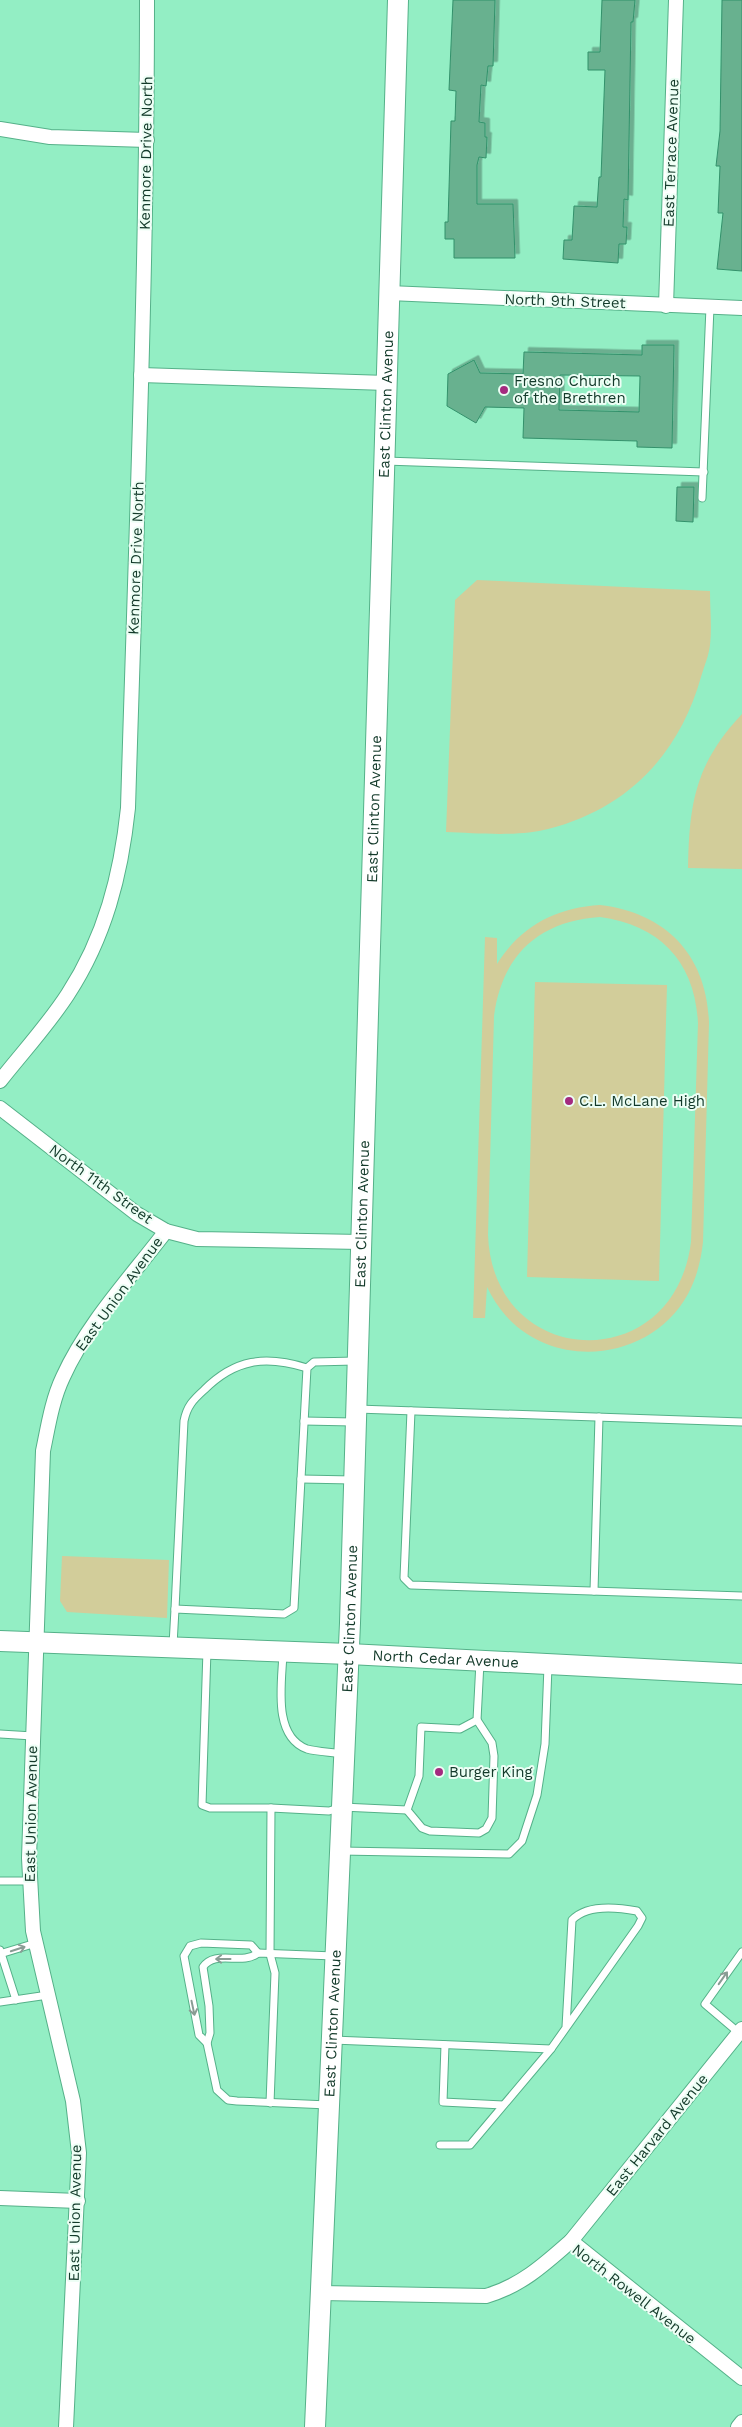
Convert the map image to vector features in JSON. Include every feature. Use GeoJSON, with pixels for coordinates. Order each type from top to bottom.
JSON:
{"type":"FeatureCollection","features":[{"type":"Feature","properties":{"kind":"main road","name":"East Clinton Avenue"},"geometry":{"type":"LineString","coordinates":[[315,2427],[349,1654],[398,0]]}},
{"type":"Feature","properties":{"kind":"main road","name":"North Cedar Avenue"},"geometry":{"type":"LineString","coordinates":[[0,1641],[349,1654],[742,1674]]}},
{"type":"Feature","properties":{"kind":"street","name":"Kenmore Drive North"},"geometry":{"type":"LineString","coordinates":[[0,1082],[68,995],[95,946],[111,903],[124,853],[128,808],[141,376],[147,140],[147,0]]}},
{"type":"Feature","properties":{"kind":"street","name":"East Terrace Avenue"},"geometry":{"type":"LineString","coordinates":[[666,306],[676,0]]}},
{"type":"Feature","properties":{"kind":"street"},"geometry":{"type":"LineString","coordinates":[[0,129],[50,137],[147,140]]}},
{"type":"Feature","properties":{"kind":"street","name":"North 9th Street"},"geometry":{"type":"LineString","coordinates":[[388,294],[742,308]]}},
{"type":"Feature","properties":{"kind":"street"},"geometry":{"type":"LineString","coordinates":[[141,376],[387,383]]}},
{"type":"Feature","properties":{"kind":"street","name":"North 11th Street"},"geometry":{"type":"LineString","coordinates":[[0,1108],[137,1214],[166,1231],[197,1239],[361,1242]]}},
{"type":"Feature","properties":{"kind":"street","name":"East Union Avenue"},"geometry":{"type":"LineString","coordinates":[[66,2427],[79,2153],[73,2101],[36,1943],[29,1881],[40,1488],[43,1451],[62,1379],[81,1342],[166,1231]]}},
{"type":"Feature","properties":{"kind":"street","name":"East Harvard Avenue"},"geometry":{"type":"LineString","coordinates":[[571,2241],[740,2031]]}},
{"type":"Feature","properties":{"kind":"street"},"geometry":{"type":"LineString","coordinates":[[0,2198],[78,2201]]}},
{"type":"Feature","properties":{"kind":"street","name":"North Rowell Avenue"},"geometry":{"type":"LineString","coordinates":[[321,2293],[486,2296],[507,2290],[528,2277],[571,2241],[742,2378]]}},
{"type":"Feature","properties":{"kind":"street"},"geometry":{"type":"LineString","coordinates":[[738,2427],[742,2422]]}},
{"type":"Feature","properties":{"kind":"lane"},"geometry":{"type":"LineString","coordinates":[[702,498],[710,307]]}},
{"type":"Feature","properties":{"kind":"lane"},"geometry":{"type":"LineString","coordinates":[[384,460],[704,472]]}},
{"type":"Feature","properties":{"kind":"lane"},"geometry":{"type":"LineString","coordinates":[[175,1609],[284,1614],[294,1608],[307,1368],[314,1362],[358,1361]]}},
{"type":"Feature","properties":{"kind":"lane"},"geometry":{"type":"LineString","coordinates":[[173,1648],[186,1407],[213,1381],[231,1368],[248,1362],[287,1362],[307,1368]]}},
{"type":"Feature","properties":{"kind":"lane"},"geometry":{"type":"LineString","coordinates":[[304,1421],[411,1411],[742,1422]]}},
{"type":"Feature","properties":{"kind":"lane"},"geometry":{"type":"LineString","coordinates":[[411,1411],[404,1578],[411,1585],[742,1596]]}},
{"type":"Feature","properties":{"kind":"lane"},"geometry":{"type":"LineString","coordinates":[[594,1591],[599,1417]]}},
{"type":"Feature","properties":{"kind":"lane"},"geometry":{"type":"LineString","coordinates":[[301,1479],[354,1480]]}},
{"type":"Feature","properties":{"kind":"lane"},"geometry":{"type":"LineString","coordinates":[[207,1649],[202,1805],[210,1808],[271,1808],[329,1811],[342,1807],[407,1810],[422,1828],[430,1831],[479,1833],[486,1829],[492,1818],[494,1756],[492,1743],[477,1720],[480,1661]]}},
{"type":"Feature","properties":{"kind":"lane"},"geometry":{"type":"LineString","coordinates":[[283,1652],[281,1703],[284,1725],[298,1743],[307,1749],[345,1754]]}},
{"type":"Feature","properties":{"kind":"lane"},"geometry":{"type":"LineString","coordinates":[[340,1851],[509,1854],[522,1841],[537,1795],[545,1744],[548,1664]]}},
{"type":"Feature","properties":{"kind":"lane"},"geometry":{"type":"LineString","coordinates":[[407,1810],[419,1776],[421,1726],[460,1729],[477,1720]]}},
{"type":"Feature","properties":{"kind":"lane"},"geometry":{"type":"LineString","coordinates":[[0,1734],[33,1736]]}},
{"type":"Feature","properties":{"kind":"lane"},"geometry":{"type":"LineString","coordinates":[[270,2103],[275,1974],[270,1954],[271,1808]]}},
{"type":"Feature","properties":{"kind":"lane"},"geometry":{"type":"LineString","coordinates":[[0,1881],[29,1881]]}},
{"type":"Feature","properties":{"kind":"lane"},"geometry":{"type":"LineString","coordinates":[[440,2145],[470,2145],[503,2106],[551,2048],[566,2027],[638,1926],[642,1918],[637,1912],[588,1908],[578,1913],[572,1920],[566,2027]]}},
{"type":"Feature","properties":{"kind":"lane"},"geometry":{"type":"LineString","coordinates":[[207,2043],[199,2035],[184,1956],[190,1946],[201,1942],[251,1945],[258,1953]]}},
{"type":"Feature","properties":{"kind":"lane"},"geometry":{"type":"LineString","coordinates":[[16,2000],[1,1952],[36,1943]]}},
{"type":"Feature","properties":{"kind":"lane"},"geometry":{"type":"LineString","coordinates":[[740,2031],[705,2004],[742,1952]]}},
{"type":"Feature","properties":{"kind":"lane"},"geometry":{"type":"LineString","coordinates":[[330,2105],[228,2100],[217,2090],[207,2043],[210,2033],[209,2006],[203,1967],[206,1962],[214,1959],[251,1958],[258,1953],[337,1956]]}},
{"type":"Feature","properties":{"kind":"lane"},"geometry":{"type":"LineString","coordinates":[[0,2002],[48,1995]]}},
{"type":"Feature","properties":{"kind":"lane"},"geometry":{"type":"LineString","coordinates":[[332,2040],[551,2048]]}},
{"type":"Feature","properties":{"kind":"lane"},"geometry":{"type":"LineString","coordinates":[[445,2045],[444,2102],[503,2106]]}},
{"type":"Feature","properties":{"kind":"shaded area"},"geometry":{"type":"Polygon","coordinates":[[[477,580],[710,591],[711,632],[709,653],[691,705],[679,731],[664,754],[646,775],[625,793],[602,808],[576,820],[548,829],[524,833],[446,832],[455,600],[477,580]]]}},
{"type":"Feature","properties":{"kind":"shaded area"},"geometry":{"type":"Polygon","coordinates":[[[742,714],[742,869],[688,868],[690,823],[698,785],[714,749],[742,714]]]}},
{"type":"Feature","properties":{"kind":"shaded area"},"geometry":{"type":"Polygon","coordinates":[[[600,905],[645,917],[663,928],[679,942],[691,958],[701,977],[709,1023],[703,1242],[696,1275],[688,1294],[672,1316],[652,1333],[628,1345],[603,1351],[577,1351],[551,1345],[527,1334],[506,1316],[495,1302],[487,1287],[485,1318],[473,1318],[485,937],[497,938],[497,964],[506,951],[528,929],[554,915],[600,905]],[[600,917],[578,920],[542,934],[527,945],[505,975],[498,994],[494,1016],[488,1235],[497,1280],[519,1312],[550,1332],[585,1340],[621,1335],[653,1317],[678,1286],[691,1242],[698,1023],[695,1001],[690,982],[670,950],[657,938],[640,928],[621,921],[600,917]]]}},
{"type":"Feature","properties":{"kind":"shaded area"},"geometry":{"type":"Polygon","coordinates":[[[535,982],[667,985],[659,1281],[527,1277],[535,982]]]}},
{"type":"Feature","properties":{"kind":"shaded area"},"geometry":{"type":"Polygon","coordinates":[[[62,1556],[169,1560],[167,1618],[67,1612],[60,1601],[62,1556]]]}},
{"type":"Feature","properties":{"kind":"building"},"geometry":{"type":"Polygon","coordinates":[[[453,0],[495,0],[493,66],[488,66],[486,86],[481,85],[479,122],[485,123],[485,137],[487,137],[486,158],[479,157],[477,165],[477,204],[513,204],[515,258],[454,258],[454,239],[445,239],[445,222],[448,222],[451,121],[455,121],[456,91],[449,90],[453,0]]]}},
{"type":"Feature","properties":{"kind":"building"},"geometry":{"type":"Polygon","coordinates":[[[602,0],[635,0],[633,22],[631,22],[628,200],[624,199],[623,227],[627,227],[626,244],[619,244],[618,263],[563,259],[564,240],[572,240],[574,206],[597,207],[599,177],[601,177],[605,70],[588,70],[588,52],[600,52],[602,0]]]}},
{"type":"Feature","properties":{"kind":"building"},"geometry":{"type":"Polygon","coordinates":[[[722,0],[742,0],[742,271],[717,269],[723,213],[718,213],[720,166],[716,166],[720,131],[722,0]]]}},
{"type":"Feature","properties":{"kind":"building"},"geometry":{"type":"Polygon","coordinates":[[[642,345],[674,345],[672,448],[637,447],[637,441],[523,438],[524,408],[485,407],[476,423],[447,406],[448,374],[474,360],[480,373],[523,374],[524,352],[642,355],[642,345]],[[560,375],[559,410],[639,412],[640,376],[560,375]]]}},
{"type":"Feature","properties":{"kind":"building"},"geometry":{"type":"Polygon","coordinates":[[[677,487],[694,487],[693,522],[676,521],[677,487]]]}},
{"type":"Feature","properties":{"kind":"place","name":"Fresno Church of the Brethren"},"geometry":{"type":"Point","coordinates":[504,390]}},
{"type":"Feature","properties":{"kind":"place","name":"C.L. McLane High"},"geometry":{"type":"Point","coordinates":[569,1101]}},
{"type":"Feature","properties":{"kind":"place","name":"Burger King"},"geometry":{"type":"Point","coordinates":[439,1772]}}]}
